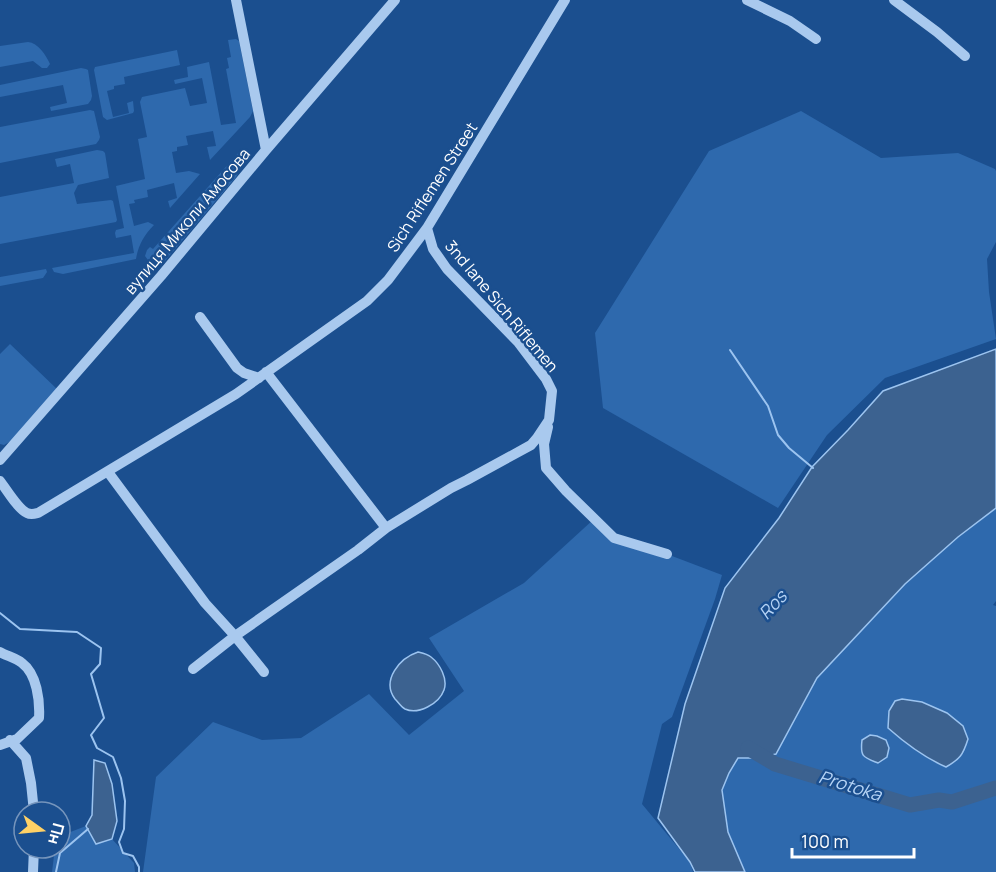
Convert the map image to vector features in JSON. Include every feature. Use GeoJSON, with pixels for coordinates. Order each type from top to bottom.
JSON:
{"type":"FeatureCollection","features":[{"type":"Feature","properties":{"kind":"street"},"geometry":{"type":"LineString","coordinates":[[236,0],[266,150]]}},
{"type":"Feature","properties":{"kind":"street","name":"вулиця Миколи Амосова"},"geometry":{"type":"LineString","coordinates":[[0,460],[161,276],[395,0]]}},
{"type":"Feature","properties":{"kind":"street","name":"Sich Riflemen Street"},"geometry":{"type":"LineString","coordinates":[[0,481],[27,513],[38,513],[236,394],[367,301],[388,280],[427,228],[565,0]]}},
{"type":"Feature","properties":{"kind":"street"},"geometry":{"type":"LineString","coordinates":[[747,0],[790,21],[816,39]]}},
{"type":"Feature","properties":{"kind":"street"},"geometry":{"type":"LineString","coordinates":[[894,0],[965,56]]}},
{"type":"Feature","properties":{"kind":"street","name":"3nd lane Sich Riflemen"},"geometry":{"type":"LineString","coordinates":[[427,228],[433,249],[447,269],[518,342],[546,379],[552,391],[544,444],[546,468],[614,538],[667,554]]}},
{"type":"Feature","properties":{"kind":"street"},"geometry":{"type":"LineString","coordinates":[[200,317],[237,368],[244,373],[262,375],[386,528]]}},
{"type":"Feature","properties":{"kind":"street"},"geometry":{"type":"LineString","coordinates":[[193,669],[235,636],[386,528],[451,488],[531,445],[549,420]]}},
{"type":"Feature","properties":{"kind":"street"},"geometry":{"type":"LineString","coordinates":[[108,472],[205,603],[264,672]]}},
{"type":"Feature","properties":{"kind":"street"},"geometry":{"type":"LineString","coordinates":[[0,652],[21,661],[28,668],[37,688],[40,704],[39,718],[17,739],[5,743]]}},
{"type":"Feature","properties":{"kind":"street"},"geometry":{"type":"LineString","coordinates":[[5,743],[26,758],[33,800]]}},
{"type":"Feature","properties":{"kind":"shaded area"},"geometry":{"type":"Polygon","coordinates":[[[228,40],[239,41],[253,111],[250,117],[210,160],[207,147],[216,146],[213,131],[186,136],[188,145],[177,147],[177,151],[172,152],[176,173],[189,171],[200,174],[170,208],[168,201],[177,198],[174,183],[147,190],[148,197],[134,200],[135,203],[129,204],[134,226],[148,222],[154,225],[142,241],[136,259],[63,274],[54,272],[52,268],[134,253],[131,235],[116,238],[116,230],[124,228],[116,186],[145,179],[138,139],[147,137],[140,102],[142,97],[185,88],[190,106],[207,103],[202,78],[175,84],[174,80],[188,77],[187,67],[209,62],[221,125],[236,123],[226,69],[229,68],[227,58],[231,57],[228,40]]]}},
{"type":"Feature","properties":{"kind":"shaded area"},"geometry":{"type":"Polygon","coordinates":[[[28,42],[44,53],[50,64],[47,68],[42,68],[33,61],[0,67],[0,46],[28,42]]]}},
{"type":"Feature","properties":{"kind":"shaded area"},"geometry":{"type":"Polygon","coordinates":[[[177,50],[180,65],[124,77],[125,84],[114,86],[114,89],[107,91],[113,117],[129,113],[127,103],[133,101],[133,113],[107,120],[103,117],[95,67],[177,50]]]}},
{"type":"Feature","properties":{"kind":"shaded area"},"geometry":{"type":"Polygon","coordinates":[[[81,68],[88,70],[92,96],[88,104],[51,111],[50,107],[67,103],[63,85],[0,97],[0,85],[81,68]]]}},
{"type":"Feature","properties":{"kind":"shaded area"},"geometry":{"type":"Polygon","coordinates":[[[94,111],[100,137],[96,144],[0,163],[0,127],[94,111]]]}},
{"type":"Feature","properties":{"kind":"shaded area"},"geometry":{"type":"Polygon","coordinates":[[[801,111],[881,158],[958,153],[995,169],[996,242],[987,259],[996,339],[885,378],[827,435],[778,508],[603,408],[595,333],[709,151],[801,111]]]}},
{"type":"Feature","properties":{"kind":"shaded area"},"geometry":{"type":"Polygon","coordinates":[[[97,150],[105,153],[109,178],[78,185],[74,193],[77,204],[113,201],[116,222],[0,244],[0,197],[74,183],[70,164],[57,167],[55,159],[97,150]]]}},
{"type":"Feature","properties":{"kind":"shaded area"},"geometry":{"type":"Polygon","coordinates":[[[240,151],[245,154],[236,177],[164,262],[156,264],[149,261],[145,256],[147,250],[150,247],[153,249],[240,151]]]}},
{"type":"Feature","properties":{"kind":"shaded area"},"geometry":{"type":"Polygon","coordinates":[[[46,269],[47,272],[43,278],[0,286],[0,277],[46,269]]]}},
{"type":"Feature","properties":{"kind":"shaded area"},"geometry":{"type":"Polygon","coordinates":[[[10,344],[58,390],[11,441],[4,445],[0,444],[0,354],[10,344]]]}},
{"type":"Feature","properties":{"kind":"shaded area"},"geometry":{"type":"Polygon","coordinates":[[[996,508],[996,601],[993,605],[996,606],[996,872],[745,872],[728,832],[722,790],[738,758],[759,758],[776,754],[816,678],[905,584],[958,537],[996,508]]]}},
{"type":"Feature","properties":{"kind":"shaded area"},"geometry":{"type":"Polygon","coordinates":[[[594,519],[622,537],[722,575],[672,717],[662,724],[642,804],[690,862],[693,872],[143,872],[156,777],[213,722],[262,740],[301,738],[369,694],[409,735],[464,691],[429,638],[524,583],[594,519]]]}},
{"type":"Feature","properties":{"kind":"shaded area"},"geometry":{"type":"Polygon","coordinates":[[[86,826],[96,844],[112,839],[134,863],[135,872],[52,872],[54,860],[72,860],[72,831],[86,826]]]}},
{"type":"Feature","properties":{"kind":"water","name":"Ros"},"geometry":{"type":"Polygon","coordinates":[[[996,349],[996,508],[958,537],[905,584],[817,678],[776,754],[759,758],[738,758],[722,790],[728,832],[745,872],[695,872],[658,818],[685,704],[725,588],[779,518],[812,467],[883,391],[996,349]]]}},
{"type":"Feature","properties":{"kind":"water"},"geometry":{"type":"Polygon","coordinates":[[[418,652],[434,660],[442,672],[445,686],[438,700],[416,711],[404,708],[395,699],[390,684],[391,677],[399,664],[418,652]]]}},
{"type":"Feature","properties":{"kind":"water"},"geometry":{"type":"Polygon","coordinates":[[[902,699],[922,702],[947,713],[963,726],[968,739],[958,759],[946,767],[915,750],[888,728],[889,711],[895,701],[902,699]]]}},
{"type":"Feature","properties":{"kind":"water"},"geometry":{"type":"Polygon","coordinates":[[[870,735],[886,740],[889,748],[887,757],[878,763],[866,758],[862,753],[862,740],[870,735]]]}},
{"type":"Feature","properties":{"kind":"water"},"geometry":{"type":"Polygon","coordinates":[[[94,760],[105,763],[112,784],[117,821],[112,839],[96,844],[86,826],[92,815],[94,760]]]}},
{"type":"Feature","properties":{"kind":"waterway"},"geometry":{"type":"LineString","coordinates":[[730,350],[768,406],[778,435],[789,448],[813,468]]}},
{"type":"Feature","properties":{"kind":"waterway"},"geometry":{"type":"LineString","coordinates":[[0,613],[20,629],[77,632],[101,648],[100,664],[91,674],[104,718],[91,735],[97,748],[113,757],[121,778],[125,801],[124,829],[119,842],[123,853],[133,856],[139,872]]}},
{"type":"Feature","properties":{"kind":"waterway","name":"Protoka"},"geometry":{"type":"LineString","coordinates":[[748,748],[775,764],[910,805],[939,800],[952,802],[996,788]]}},
{"type":"Feature","properties":{"kind":"waterway"},"geometry":{"type":"LineString","coordinates":[[56,872],[60,853],[88,829]]}}]}
